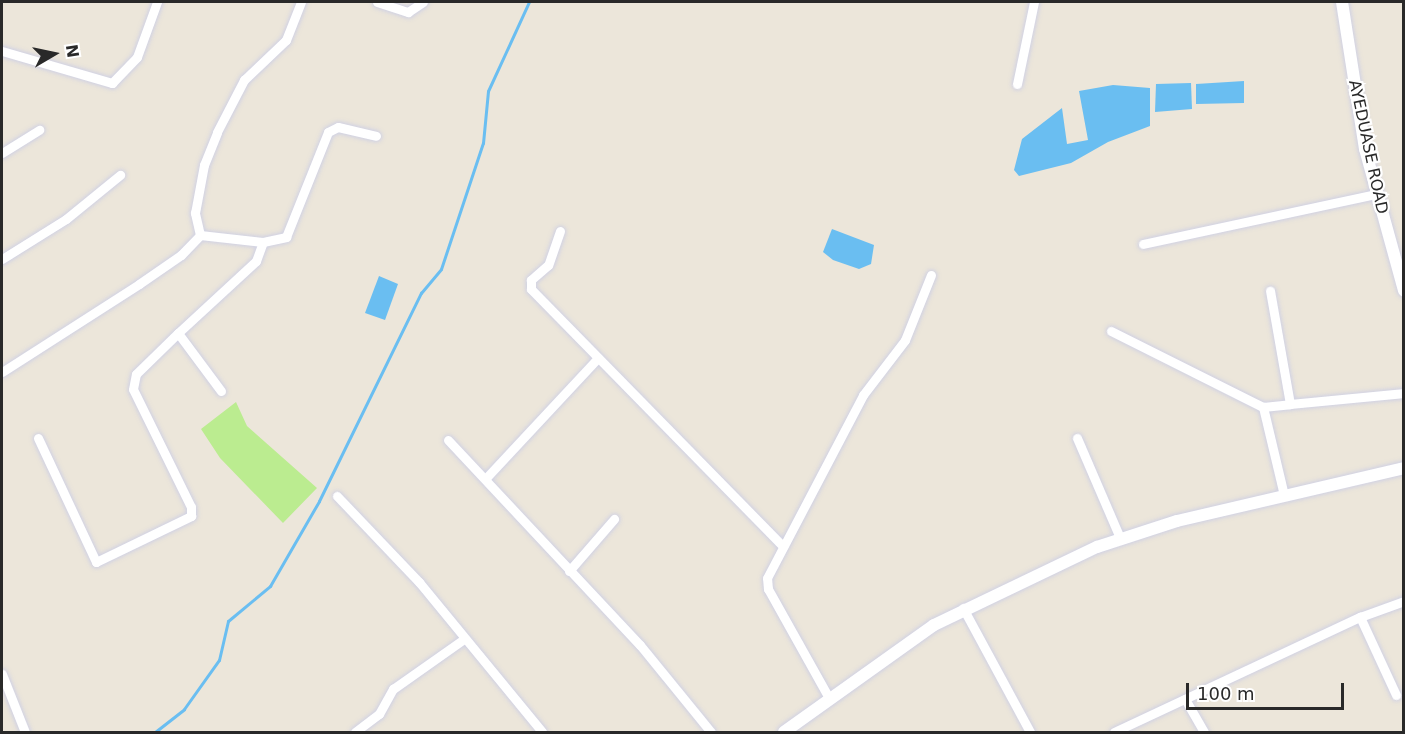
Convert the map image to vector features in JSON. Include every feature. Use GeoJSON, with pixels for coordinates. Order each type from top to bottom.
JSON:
{"type":"FeatureCollection","features":[{"type":"Feature","properties":{"kind":"street"},"geometry":{"type":"LineString","coordinates":[[2,51],[112,83],[137,57],[156,2]]}},
{"type":"Feature","properties":{"kind":"street"},"geometry":{"type":"LineString","coordinates":[[200,235],[195,213],[204,165],[217,132],[244,80],[286,40],[301,2]]}},
{"type":"Feature","properties":{"kind":"street"},"geometry":{"type":"LineString","coordinates":[[377,2],[408,12],[423,2]]}},
{"type":"Feature","properties":{"kind":"street"},"geometry":{"type":"LineString","coordinates":[[1017,84],[1034,2]]}},
{"type":"Feature","properties":{"kind":"street","name":"AYEDUASE ROAD"},"geometry":{"type":"LineString","coordinates":[[1342,2],[1356,104],[1377,194],[1404,291]]}},
{"type":"Feature","properties":{"kind":"street"},"geometry":{"type":"LineString","coordinates":[[200,235],[263,242],[288,235],[323,140],[333,128],[344,127],[376,136]]}},
{"type":"Feature","properties":{"kind":"street"},"geometry":{"type":"LineString","coordinates":[[2,153],[39,129]]}},
{"type":"Feature","properties":{"kind":"street"},"geometry":{"type":"LineString","coordinates":[[2,259],[66,219],[120,175]]}},
{"type":"Feature","properties":{"kind":"street"},"geometry":{"type":"LineString","coordinates":[[1143,244],[1377,194]]}},
{"type":"Feature","properties":{"kind":"street"},"geometry":{"type":"LineString","coordinates":[[560,231],[548,265],[529,285],[596,360],[783,546]]}},
{"type":"Feature","properties":{"kind":"street"},"geometry":{"type":"LineString","coordinates":[[2,372],[148,278],[185,251],[200,235]]}},
{"type":"Feature","properties":{"kind":"street"},"geometry":{"type":"LineString","coordinates":[[38,438],[96,562],[191,516],[191,507],[133,388],[136,374],[256,261],[263,242]]}},
{"type":"Feature","properties":{"kind":"street"},"geometry":{"type":"LineString","coordinates":[[829,698],[767,586],[783,546],[863,395],[905,340],[931,275]]}},
{"type":"Feature","properties":{"kind":"street"},"geometry":{"type":"LineString","coordinates":[[1270,291],[1290,404]]}},
{"type":"Feature","properties":{"kind":"street"},"geometry":{"type":"LineString","coordinates":[[1111,331],[1263,407],[1404,393]]}},
{"type":"Feature","properties":{"kind":"street"},"geometry":{"type":"LineString","coordinates":[[178,333],[221,391]]}},
{"type":"Feature","properties":{"kind":"street"},"geometry":{"type":"LineString","coordinates":[[486,478],[596,360]]}},
{"type":"Feature","properties":{"kind":"street"},"geometry":{"type":"LineString","coordinates":[[1263,407],[1284,495]]}},
{"type":"Feature","properties":{"kind":"street"},"geometry":{"type":"LineString","coordinates":[[1077,438],[1120,538]]}},
{"type":"Feature","properties":{"kind":"street"},"geometry":{"type":"LineString","coordinates":[[448,440],[648,653],[711,732]]}},
{"type":"Feature","properties":{"kind":"street"},"geometry":{"type":"LineString","coordinates":[[784,732],[829,698],[963,608],[1120,538],[1284,495],[1404,468]]}},
{"type":"Feature","properties":{"kind":"street"},"geometry":{"type":"LineString","coordinates":[[337,496],[419,582],[542,732]]}},
{"type":"Feature","properties":{"kind":"street"},"geometry":{"type":"LineString","coordinates":[[569,571],[614,519]]}},
{"type":"Feature","properties":{"kind":"street"},"geometry":{"type":"LineString","coordinates":[[1114,732],[1359,617],[1404,601]]}},
{"type":"Feature","properties":{"kind":"street"},"geometry":{"type":"LineString","coordinates":[[963,608],[1030,732]]}},
{"type":"Feature","properties":{"kind":"street"},"geometry":{"type":"LineString","coordinates":[[1359,617],[1396,695]]}},
{"type":"Feature","properties":{"kind":"street"},"geometry":{"type":"LineString","coordinates":[[355,732],[379,714],[393,689],[464,639]]}},
{"type":"Feature","properties":{"kind":"street"},"geometry":{"type":"LineString","coordinates":[[2,675],[26,732]]}},
{"type":"Feature","properties":{"kind":"street"},"geometry":{"type":"LineString","coordinates":[[1185,699],[1204,732]]}},
{"type":"Feature","properties":{"kind":"green space"},"geometry":{"type":"Polygon","coordinates":[[[236,402],[247,426],[317,488],[283,523],[220,458],[201,429],[236,402]]]}},
{"type":"Feature","properties":{"kind":"water"},"geometry":{"type":"Polygon","coordinates":[[[1244,81],[1244,103],[1196,104],[1196,84],[1244,81]]]}},
{"type":"Feature","properties":{"kind":"water"},"geometry":{"type":"Polygon","coordinates":[[[1191,83],[1192,109],[1155,112],[1156,84],[1191,83]]]}},
{"type":"Feature","properties":{"kind":"water"},"geometry":{"type":"Polygon","coordinates":[[[1113,85],[1150,88],[1150,126],[1108,142],[1071,163],[1019,176],[1014,170],[1022,139],[1062,108],[1067,144],[1088,140],[1079,91],[1113,85]]]}},
{"type":"Feature","properties":{"kind":"water"},"geometry":{"type":"Polygon","coordinates":[[[832,229],[874,245],[871,264],[859,269],[833,260],[823,252],[832,229]]]}},
{"type":"Feature","properties":{"kind":"water"},"geometry":{"type":"Polygon","coordinates":[[[379,276],[398,284],[385,320],[365,313],[379,276]]]}},
{"type":"Feature","properties":{"kind":"waterway"},"geometry":{"type":"LineString","coordinates":[[155,732],[184,709],[219,660],[228,621],[270,586],[319,501],[421,293],[441,269],[483,143],[488,91],[529,2]]}}]}
